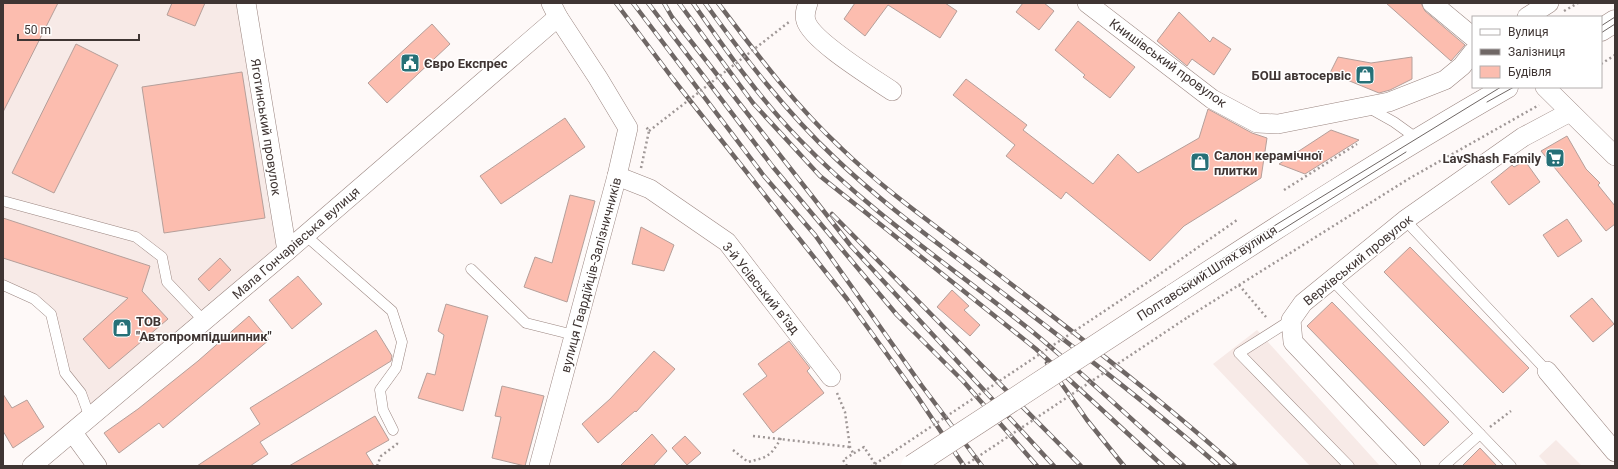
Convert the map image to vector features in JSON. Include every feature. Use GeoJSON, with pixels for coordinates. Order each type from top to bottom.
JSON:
{"type":"FeatureCollection","features":[{"type":"Feature","properties":{"kind":"main road"},"geometry":{"type":"LineString","coordinates":[[1602,29],[1615,21]]}},
{"type":"Feature","properties":{"kind":"main road","name":"Полтавський Шлях вулиця"},"geometry":{"type":"LineString","coordinates":[[912,466],[1259,239],[1505,88]]}},
{"type":"Feature","properties":{"kind":"street","name":"Яготинський провулок"},"geometry":{"type":"LineString","coordinates":[[246,3],[287,251]]}},
{"type":"Feature","properties":{"kind":"street"},"geometry":{"type":"LineString","coordinates":[[808,3],[805,11],[806,22],[813,32],[833,50],[892,91]]}},
{"type":"Feature","properties":{"kind":"street","name":"Книшівський провулок"},"geometry":{"type":"LineString","coordinates":[[1087,3],[1212,99],[1257,123],[1278,124],[1389,102],[1445,80],[1462,66],[1472,53]]}},
{"type":"Feature","properties":{"kind":"street"},"geometry":{"type":"LineString","coordinates":[[1432,3],[1472,36]]}},
{"type":"Feature","properties":{"kind":"street"},"geometry":{"type":"LineString","coordinates":[[1529,16],[1549,3]]}},
{"type":"Feature","properties":{"kind":"street","name":"Мала Гончарівська вулиця"},"geometry":{"type":"LineString","coordinates":[[32,466],[287,251],[555,10]]}},
{"type":"Feature","properties":{"kind":"street","name":"вулиця Гвардійців-Залізничників"},"geometry":{"type":"LineString","coordinates":[[539,466],[618,176],[628,128],[555,10]]}},
{"type":"Feature","properties":{"kind":"street"},"geometry":{"type":"LineString","coordinates":[[1550,92],[1615,156]]}},
{"type":"Feature","properties":{"kind":"street","name":"Верхівський провулок"},"geometry":{"type":"LineString","coordinates":[[1291,320],[1303,303],[1405,220],[1523,137],[1570,112]]}},
{"type":"Feature","properties":{"kind":"street","name":"3-й Усівський в’їзд"},"geometry":{"type":"LineString","coordinates":[[618,176],[650,189],[727,242],[831,377]]}},
{"type":"Feature","properties":{"kind":"street"},"geometry":{"type":"LineString","coordinates":[[1291,320],[1293,342],[1411,466]]}},
{"type":"Feature","properties":{"kind":"street"},"geometry":{"type":"LineString","coordinates":[[1547,371],[1615,452]]}},
{"type":"Feature","properties":{"kind":"street"},"geometry":{"type":"LineString","coordinates":[[73,433],[97,466]]}},
{"type":"Feature","properties":{"kind":"lane"},"geometry":{"type":"LineString","coordinates":[[1367,107],[1394,122],[1420,140]]}},
{"type":"Feature","properties":{"kind":"lane"},"geometry":{"type":"LineString","coordinates":[[3,201],[136,238],[162,257],[167,282],[204,321]]}},
{"type":"Feature","properties":{"kind":"lane"},"geometry":{"type":"LineString","coordinates":[[1405,220],[1547,371]]}},
{"type":"Feature","properties":{"kind":"lane"},"geometry":{"type":"LineString","coordinates":[[305,235],[392,312],[402,342],[396,368],[380,390],[383,410],[393,430]]}},
{"type":"Feature","properties":{"kind":"lane"},"geometry":{"type":"LineString","coordinates":[[471,269],[526,323],[574,335]]}},
{"type":"Feature","properties":{"kind":"lane"},"geometry":{"type":"LineString","coordinates":[[1332,280],[1511,466]]}},
{"type":"Feature","properties":{"kind":"lane"},"geometry":{"type":"LineString","coordinates":[[3,285],[34,299],[51,314],[65,373],[81,393],[90,418]]}},
{"type":"Feature","properties":{"kind":"lane"},"geometry":{"type":"LineString","coordinates":[[1291,320],[1239,353],[1349,466]]}},
{"type":"Feature","properties":{"kind":"lane"},"geometry":{"type":"LineString","coordinates":[[1444,466],[1480,434]]}},
{"type":"Feature","properties":{"kind":"path"},"geometry":{"type":"LineString","coordinates":[[640,172],[649,131],[789,22]]}},
{"type":"Feature","properties":{"kind":"path"},"geometry":{"type":"LineString","coordinates":[[1602,63],[1615,55]]}},
{"type":"Feature","properties":{"kind":"path"},"geometry":{"type":"LineString","coordinates":[[964,466],[1188,317],[1550,92]]}},
{"type":"Feature","properties":{"kind":"path"},"geometry":{"type":"LineString","coordinates":[[1284,190],[1357,144]]}},
{"type":"Feature","properties":{"kind":"path"},"geometry":{"type":"LineString","coordinates":[[872,466],[1237,220]]}},
{"type":"Feature","properties":{"kind":"path"},"geometry":{"type":"LineString","coordinates":[[1239,285],[1266,317]]}},
{"type":"Feature","properties":{"kind":"path"},"geometry":{"type":"LineString","coordinates":[[831,377],[845,412],[850,447],[853,453]]}},
{"type":"Feature","properties":{"kind":"path"},"geometry":{"type":"LineString","coordinates":[[1480,434],[1511,411]]}},
{"type":"Feature","properties":{"kind":"path"},"geometry":{"type":"LineString","coordinates":[[377,466],[381,456],[397,444],[393,430]]}},
{"type":"Feature","properties":{"kind":"path"},"geometry":{"type":"LineString","coordinates":[[753,436],[850,447]]}},
{"type":"Feature","properties":{"kind":"path"},"geometry":{"type":"LineString","coordinates":[[733,450],[748,462],[764,458],[774,452],[781,438]]}},
{"type":"Feature","properties":{"kind":"path"},"geometry":{"type":"LineString","coordinates":[[847,466],[843,460],[864,447],[875,464]]}},
{"type":"Feature","properties":{"kind":"shaded area"},"geometry":{"type":"Polygon","coordinates":[[[3,3],[246,3],[287,251],[90,418],[65,373],[51,314],[3,285],[3,3]]]}},
{"type":"Feature","properties":{"kind":"shaded area"},"geometry":{"type":"Polygon","coordinates":[[[1257,330],[1380,466],[1310,466],[1213,364],[1257,330]]]}},
{"type":"Feature","properties":{"kind":"shaded area"},"geometry":{"type":"Polygon","coordinates":[[[1556,440],[1582,466],[1548,466],[1539,456],[1556,440]]]}},
{"type":"Feature","properties":{"kind":"building"},"geometry":{"type":"Polygon","coordinates":[[[3,3],[58,3],[3,112],[3,3]]]}},
{"type":"Feature","properties":{"kind":"building"},"geometry":{"type":"Polygon","coordinates":[[[172,3],[205,3],[195,26],[167,15],[172,3]]]}},
{"type":"Feature","properties":{"kind":"building"},"geometry":{"type":"Polygon","coordinates":[[[855,3],[945,3],[957,11],[940,38],[888,5],[865,36],[844,19],[855,3]]]}},
{"type":"Feature","properties":{"kind":"building"},"geometry":{"type":"Polygon","coordinates":[[[1023,3],[1044,3],[1054,11],[1039,30],[1016,12],[1023,3]]]}},
{"type":"Feature","properties":{"kind":"building"},"geometry":{"type":"Polygon","coordinates":[[[1386,3],[1421,3],[1425,11],[1465,45],[1451,61],[1386,3]]]}},
{"type":"Feature","properties":{"kind":"building"},"geometry":{"type":"Polygon","coordinates":[[[1179,12],[1210,42],[1213,37],[1231,49],[1214,75],[1192,59],[1187,66],[1157,41],[1179,12]]]}},
{"type":"Feature","properties":{"kind":"building"},"geometry":{"type":"Polygon","coordinates":[[[1078,21],[1135,67],[1110,98],[1083,77],[1085,75],[1055,50],[1078,21]]]}},
{"type":"Feature","properties":{"kind":"building"},"geometry":{"type":"Polygon","coordinates":[[[432,24],[450,44],[387,103],[368,83],[432,24]]]}},
{"type":"Feature","properties":{"kind":"building"},"geometry":{"type":"Polygon","coordinates":[[[76,44],[118,65],[54,193],[12,173],[76,44]]]}},
{"type":"Feature","properties":{"kind":"building"},"geometry":{"type":"Polygon","coordinates":[[[1338,57],[1371,63],[1412,57],[1412,79],[1390,90],[1379,93],[1330,73],[1338,57]]]}},
{"type":"Feature","properties":{"kind":"building"},"geometry":{"type":"Polygon","coordinates":[[[242,72],[265,218],[164,233],[142,87],[242,72]]]}},
{"type":"Feature","properties":{"kind":"building"},"geometry":{"type":"Polygon","coordinates":[[[966,79],[1027,125],[1023,130],[1093,184],[1118,154],[1138,173],[1199,138],[1208,109],[1252,133],[1267,138],[1261,178],[1184,226],[1150,261],[1066,192],[1061,199],[1006,156],[1015,145],[953,95],[966,79]]]}},
{"type":"Feature","properties":{"kind":"building"},"geometry":{"type":"Polygon","coordinates":[[[565,118],[585,147],[501,204],[480,176],[565,118]]]}},
{"type":"Feature","properties":{"kind":"building"},"geometry":{"type":"Polygon","coordinates":[[[1331,130],[1359,140],[1305,174],[1279,164],[1331,130]]]}},
{"type":"Feature","properties":{"kind":"building"},"geometry":{"type":"Polygon","coordinates":[[[1567,136],[1586,169],[1600,183],[1598,185],[1615,206],[1615,224],[1606,231],[1541,151],[1567,136]]]}},
{"type":"Feature","properties":{"kind":"building"},"geometry":{"type":"Polygon","coordinates":[[[1525,161],[1540,182],[1509,205],[1491,182],[1512,165],[1514,167],[1525,161]]]}},
{"type":"Feature","properties":{"kind":"building"},"geometry":{"type":"Polygon","coordinates":[[[570,195],[595,201],[567,302],[524,287],[535,257],[552,263],[570,195]]]}},
{"type":"Feature","properties":{"kind":"building"},"geometry":{"type":"Polygon","coordinates":[[[3,218],[150,266],[142,291],[168,319],[109,369],[83,339],[128,298],[3,258],[3,218]]]}},
{"type":"Feature","properties":{"kind":"building"},"geometry":{"type":"Polygon","coordinates":[[[1567,219],[1582,241],[1558,257],[1543,235],[1567,219]]]}},
{"type":"Feature","properties":{"kind":"building"},"geometry":{"type":"Polygon","coordinates":[[[641,227],[674,245],[664,271],[632,264],[641,227]]]}},
{"type":"Feature","properties":{"kind":"building"},"geometry":{"type":"Polygon","coordinates":[[[1410,247],[1529,368],[1503,393],[1384,272],[1410,247]]]}},
{"type":"Feature","properties":{"kind":"building"},"geometry":{"type":"Polygon","coordinates":[[[220,258],[231,270],[209,291],[198,279],[220,258]]]}},
{"type":"Feature","properties":{"kind":"building"},"geometry":{"type":"Polygon","coordinates":[[[298,276],[322,304],[292,329],[269,300],[298,276]]]}},
{"type":"Feature","properties":{"kind":"building"},"geometry":{"type":"Polygon","coordinates":[[[952,290],[969,306],[964,310],[980,325],[970,336],[937,307],[952,290]]]}},
{"type":"Feature","properties":{"kind":"building"},"geometry":{"type":"Polygon","coordinates":[[[1592,298],[1614,324],[1593,342],[1570,316],[1592,298]]]}},
{"type":"Feature","properties":{"kind":"building"},"geometry":{"type":"Polygon","coordinates":[[[1332,302],[1449,422],[1424,446],[1307,326],[1332,302]]]}},
{"type":"Feature","properties":{"kind":"building"},"geometry":{"type":"Polygon","coordinates":[[[446,304],[488,316],[463,411],[418,398],[427,373],[435,375],[444,335],[438,331],[446,304]]]}},
{"type":"Feature","properties":{"kind":"building"},"geometry":{"type":"Polygon","coordinates":[[[249,316],[269,340],[163,428],[159,423],[119,453],[104,433],[138,409],[198,361],[249,316]]]}},
{"type":"Feature","properties":{"kind":"building"},"geometry":{"type":"Polygon","coordinates":[[[376,330],[392,356],[391,361],[260,442],[268,454],[250,466],[197,466],[260,424],[250,408],[376,330]]]}},
{"type":"Feature","properties":{"kind":"building"},"geometry":{"type":"Polygon","coordinates":[[[789,341],[810,368],[807,371],[824,393],[773,433],[743,394],[767,376],[758,364],[789,341]]]}},
{"type":"Feature","properties":{"kind":"building"},"geometry":{"type":"Polygon","coordinates":[[[654,351],[675,369],[636,412],[635,411],[598,443],[582,424],[610,399],[654,351]]]}},
{"type":"Feature","properties":{"kind":"building"},"geometry":{"type":"Polygon","coordinates":[[[502,386],[544,396],[525,466],[492,458],[501,417],[495,416],[502,386]]]}},
{"type":"Feature","properties":{"kind":"building"},"geometry":{"type":"Polygon","coordinates":[[[3,394],[12,408],[27,400],[44,427],[13,448],[3,431],[3,394]]]}},
{"type":"Feature","properties":{"kind":"building"},"geometry":{"type":"Polygon","coordinates":[[[375,416],[389,440],[366,453],[374,466],[289,466],[375,416]]]}},
{"type":"Feature","properties":{"kind":"building"},"geometry":{"type":"Polygon","coordinates":[[[652,434],[667,451],[653,466],[620,466],[652,434]]]}},
{"type":"Feature","properties":{"kind":"building"},"geometry":{"type":"Polygon","coordinates":[[[685,436],[701,453],[687,465],[672,448],[685,436]]]}},
{"type":"Feature","properties":{"kind":"building"},"geometry":{"type":"Polygon","coordinates":[[[1480,448],[1497,466],[1462,466],[1480,448]]]}},
{"type":"Feature","properties":{"kind":"tram line"},"geometry":{"type":"LineString","coordinates":[[1602,25],[1615,17]]}},
{"type":"Feature","properties":{"kind":"tram line"},"geometry":{"type":"LineString","coordinates":[[1602,32],[1615,24]]}},
{"type":"Feature","properties":{"kind":"tram line"},"geometry":{"type":"LineString","coordinates":[[905,466],[1256,237],[1499,88]]}},
{"type":"Feature","properties":{"kind":"tram line"},"geometry":{"type":"LineString","coordinates":[[1487,102],[1512,88]]}},
{"type":"Feature","properties":{"kind":"tram line"},"geometry":{"type":"LineString","coordinates":[[918,466],[1261,243],[1406,152]]}},
{"type":"Feature","properties":{"kind":"railway"},"geometry":{"type":"LineString","coordinates":[[616,3],[673,79],[847,299],[915,393],[964,466]]}},
{"type":"Feature","properties":{"kind":"railway"},"geometry":{"type":"LineString","coordinates":[[633,3],[764,176],[815,235],[922,386],[982,466]]}},
{"type":"Feature","properties":{"kind":"railway"},"geometry":{"type":"LineString","coordinates":[[648,3],[773,167],[897,315],[963,381],[1037,466]]}},
{"type":"Feature","properties":{"kind":"railway"},"geometry":{"type":"LineString","coordinates":[[664,3],[672,17],[851,246],[1054,466]]}},
{"type":"Feature","properties":{"kind":"railway"},"geometry":{"type":"LineString","coordinates":[[679,3],[753,103],[820,176],[1036,349],[1163,466]]}},
{"type":"Feature","properties":{"kind":"railway"},"geometry":{"type":"LineString","coordinates":[[693,3],[744,73],[771,107],[785,124],[827,167],[884,216],[1034,333],[1184,466]]}},
{"type":"Feature","properties":{"kind":"railway"},"geometry":{"type":"LineString","coordinates":[[705,3],[766,84],[817,140],[853,175],[909,221],[1134,395],[1219,466]]}},
{"type":"Feature","properties":{"kind":"railway"},"geometry":{"type":"LineString","coordinates":[[718,3],[791,96],[823,131],[857,163],[910,207],[1111,362],[1174,413],[1235,466]]}},
{"type":"Feature","properties":{"kind":"railway"},"geometry":{"type":"LineString","coordinates":[[832,214],[1081,466]]}},
{"type":"Feature","properties":{"kind":"railway"},"geometry":{"type":"LineString","coordinates":[[1047,363],[1087,420],[1124,466]]}},
{"type":"Feature","properties":{"kind":"place","name":"Євро Експрес"},"geometry":{"type":"Point","coordinates":[410,63]}},
{"type":"Feature","properties":{"kind":"place","name":"БОШ автосервіс"},"geometry":{"type":"Point","coordinates":[1365,75]}},
{"type":"Feature","properties":{"kind":"place","name":"LavShash Family"},"geometry":{"type":"Point","coordinates":[1555,158]}},
{"type":"Feature","properties":{"kind":"place","name":"Салон керамічної плитки"},"geometry":{"type":"Point","coordinates":[1200,162]}},
{"type":"Feature","properties":{"kind":"place","name":"ТОВ \"Автопромпідшипник\""},"geometry":{"type":"Point","coordinates":[122,328]}}]}
